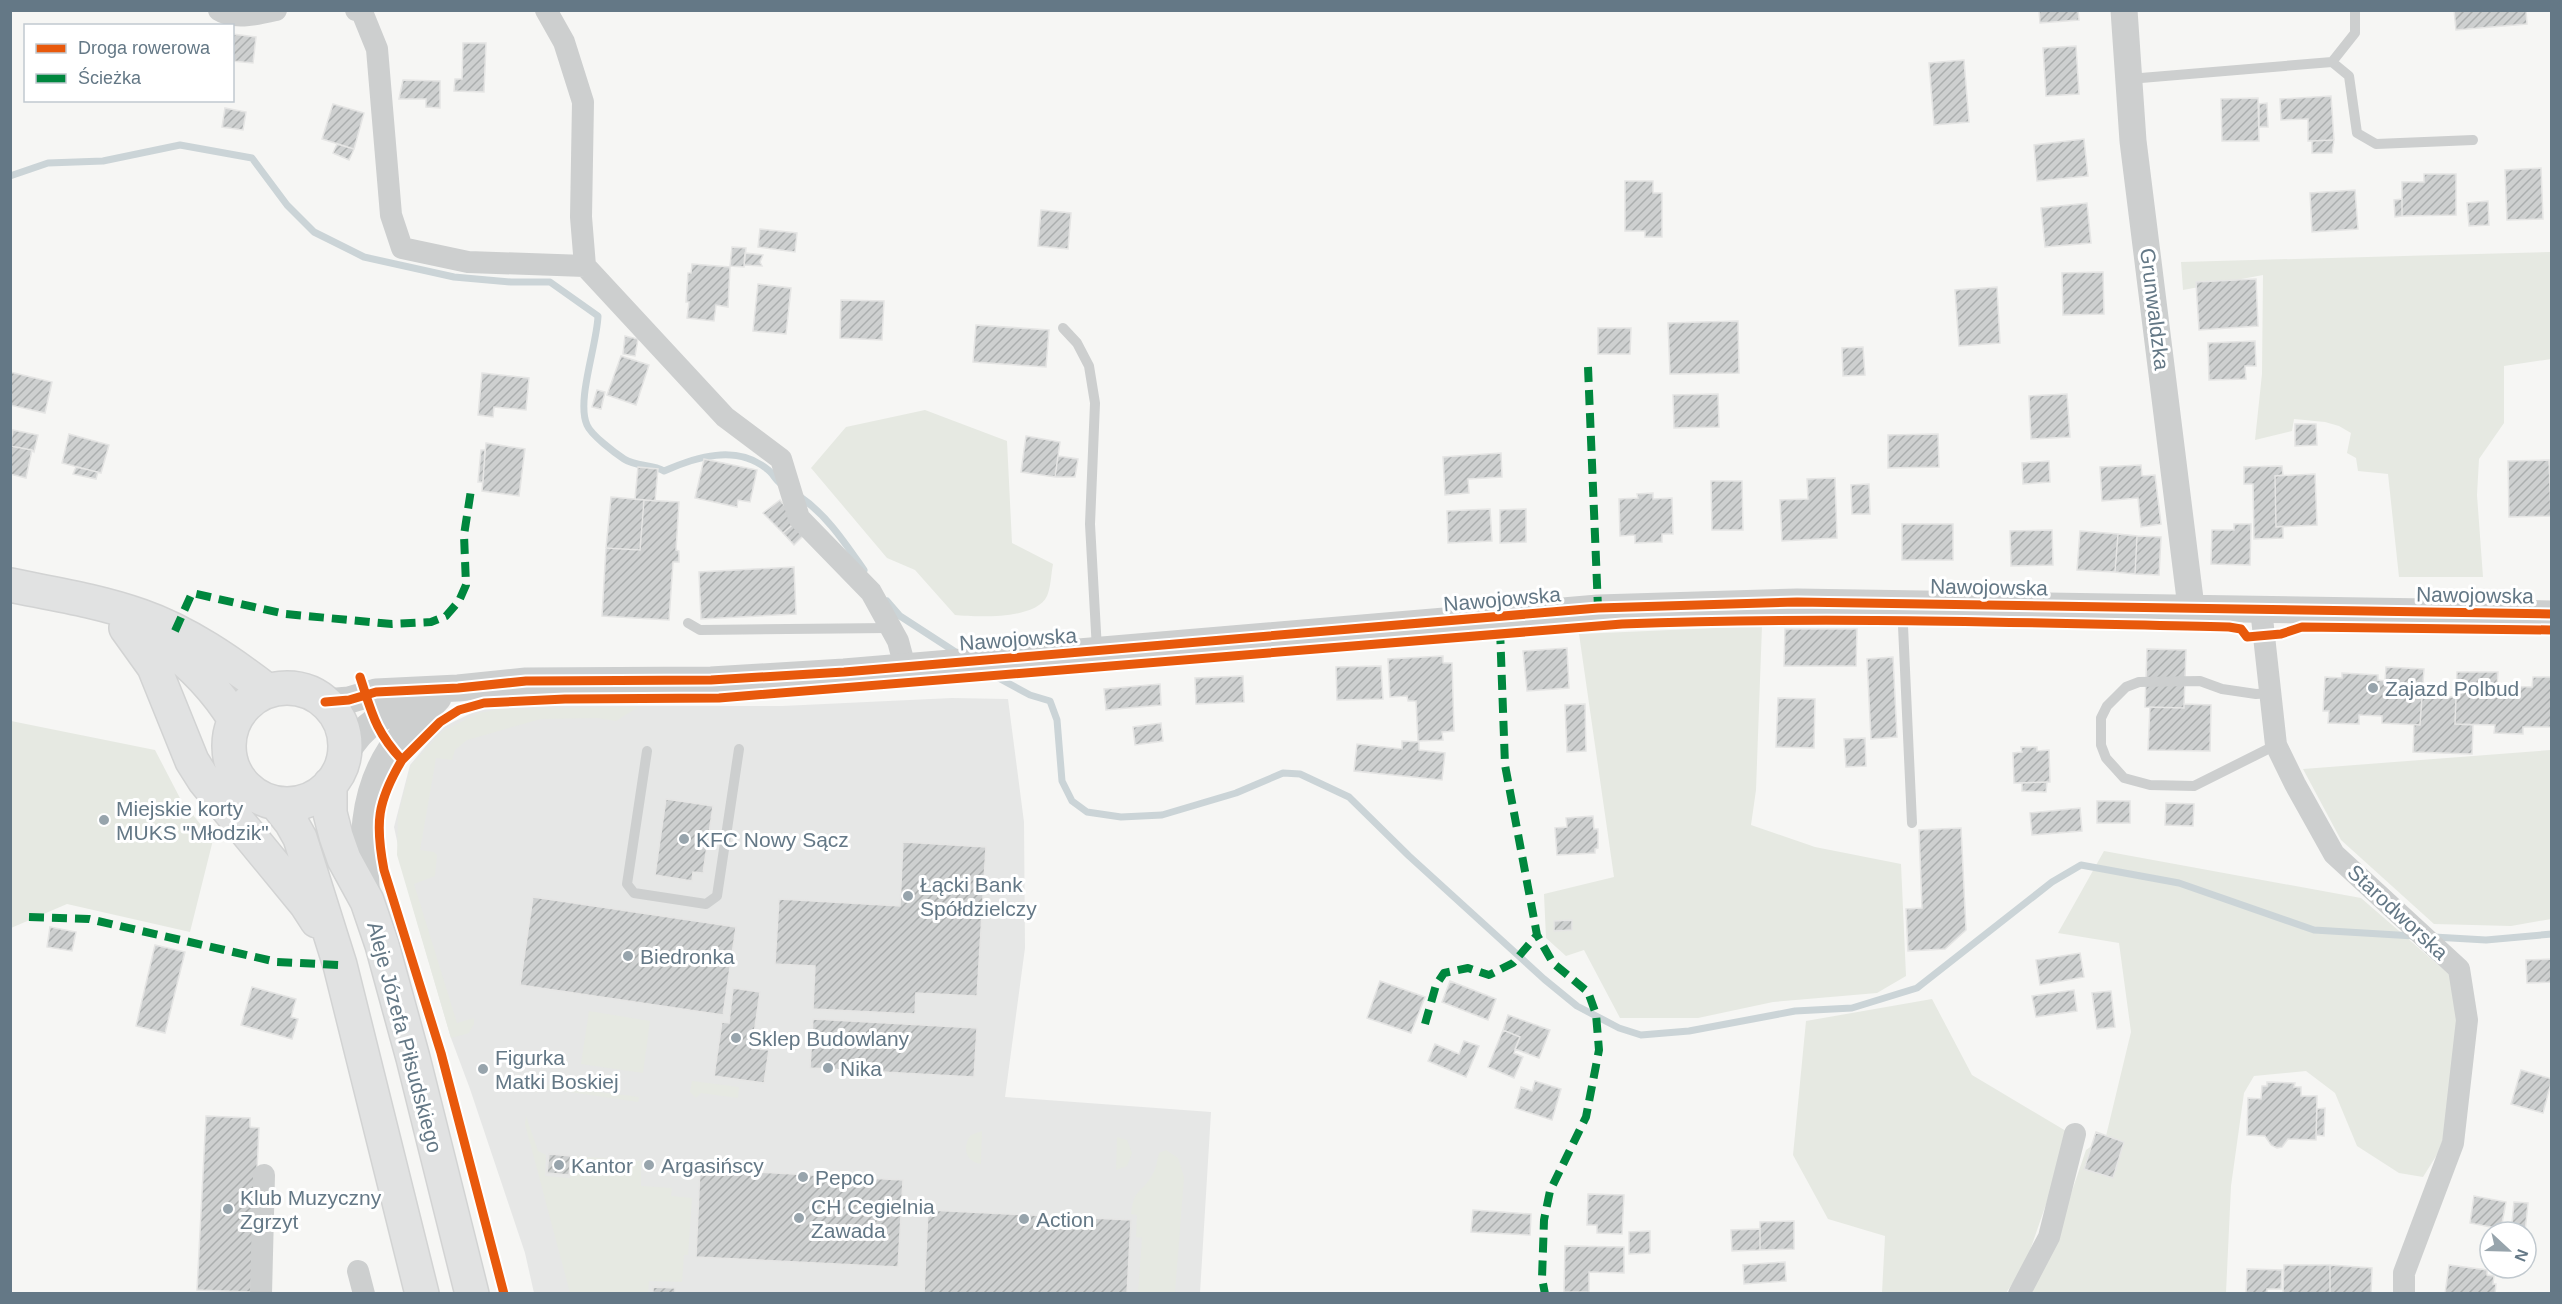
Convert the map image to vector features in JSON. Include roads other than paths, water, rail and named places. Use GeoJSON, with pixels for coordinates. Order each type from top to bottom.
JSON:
{"type":"FeatureCollection","features":[{"type":"Feature","properties":{"kind":"main road"},"geometry":{"type":"LineString","coordinates":[[10,585],[92,602],[142,616],[175,631],[231,663],[268,691]]}},
{"type":"Feature","properties":{"kind":"main road"},"geometry":{"type":"LineString","coordinates":[[92,602],[126,628],[154,667],[192,760],[204,780],[306,904],[335,948]]}},
{"type":"Feature","properties":{"kind":"main road"},"geometry":{"type":"LineString","coordinates":[[126,628],[159,640],[179,654],[217,692],[235,720]]}},
{"type":"Feature","properties":{"kind":"main road"},"geometry":{"type":"LineString","coordinates":[[283,688],[298,689],[325,702],[342,727],[345,742],[337,771],[319,794],[305,801],[291,804],[276,803],[248,790],[238,778],[229,750],[230,735],[235,720],[243,708],[268,691],[283,688]]}},
{"type":"Feature","properties":{"kind":"main road","name":"Aleje Józefa Piłsudskiego"},"geometry":{"type":"LineString","coordinates":[[337,771],[330,813],[344,859],[367,901],[382,945],[472,1293]]}},
{"type":"Feature","properties":{"kind":"main road"},"geometry":{"type":"LineString","coordinates":[[276,803],[300,838],[335,948],[422,1293]]}},
{"type":"Feature","properties":{"kind":"street"},"geometry":{"type":"LineString","coordinates":[[219,10],[224,14],[253,15],[276,10]]}},
{"type":"Feature","properties":{"kind":"street"},"geometry":{"type":"LineString","coordinates":[[356,10],[362,12],[377,49],[391,215],[402,248],[468,262],[585,267]]}},
{"type":"Feature","properties":{"kind":"street"},"geometry":{"type":"LineString","coordinates":[[546,10],[564,42],[583,102],[581,217],[585,267],[725,417],[781,459],[799,518],[871,592],[898,641],[905,667]]}},
{"type":"Feature","properties":{"kind":"street","name":"Grunwaldzka"},"geometry":{"type":"LineString","coordinates":[[2124,10],[2133,141],[2175,468],[2190,607]]}},
{"type":"Feature","properties":{"kind":"street","name":"Nawojowska"},"geometry":{"type":"LineString","coordinates":[[325,702],[376,692],[448,693],[526,681],[711,680],[905,667],[1598,608],[1797,602],[2552,614]]}},
{"type":"Feature","properties":{"kind":"street","name":"Starodworska"},"geometry":{"type":"LineString","coordinates":[[2261,609],[2276,745],[2334,854],[2459,969],[2467,1020],[2453,1143],[2404,1273],[2404,1293]]}},
{"type":"Feature","properties":{"kind":"street"},"geometry":{"type":"LineString","coordinates":[[367,901],[364,821],[378,773],[399,739],[448,693]]}},
{"type":"Feature","properties":{"kind":"street","name":"Nawojowska"},"geometry":{"type":"LineString","coordinates":[[337,771],[354,738],[374,721],[448,693]]}},
{"type":"Feature","properties":{"kind":"street"},"geometry":{"type":"LineString","coordinates":[[2019,1293],[2049,1237],[2075,1134]]}},
{"type":"Feature","properties":{"kind":"street"},"geometry":{"type":"LineString","coordinates":[[261,1293],[264,1175]]}},
{"type":"Feature","properties":{"kind":"street"},"geometry":{"type":"LineString","coordinates":[[358,1271],[364,1293]]}},
{"type":"Feature","properties":{"kind":"lane"},"geometry":{"type":"LineString","coordinates":[[2332,62],[2355,33],[2355,10]]}},
{"type":"Feature","properties":{"kind":"lane"},"geometry":{"type":"LineString","coordinates":[[2129,79],[2332,62],[2349,76],[2357,134],[2376,144],[2473,140]]}},
{"type":"Feature","properties":{"kind":"lane"},"geometry":{"type":"LineString","coordinates":[[1063,328],[1077,344],[1089,366],[1095,403],[1090,524],[1097,651]]}},
{"type":"Feature","properties":{"kind":"lane"},"geometry":{"type":"LineString","coordinates":[[1902,604],[1912,823]]}},
{"type":"Feature","properties":{"kind":"lane"},"geometry":{"type":"LineString","coordinates":[[688,623],[700,630],[890,628]]}},
{"type":"Feature","properties":{"kind":"lane"},"geometry":{"type":"LineString","coordinates":[[2271,693],[2256,694],[2222,689],[2200,681],[2139,682],[2126,687],[2107,706],[2101,718],[2101,745],[2106,758],[2124,778],[2151,785],[2194,786],[2276,745]]}},
{"type":"Feature","properties":{"kind":"lane"},"geometry":{"type":"LineString","coordinates":[[646,751],[627,884],[634,893],[706,904],[717,896],[740,749]]}},
{"type":"Feature","properties":{"kind":"waterway"},"geometry":{"type":"LineString","coordinates":[[10,176],[48,163],[103,161],[180,145],[252,158],[287,205],[314,232],[364,257],[454,277],[511,282],[550,282],[598,316],[585,388],[584,415],[593,434],[624,459],[664,471],[689,461],[716,455],[729,455],[755,461],[767,469],[780,483]]}},
{"type":"Feature","properties":{"kind":"waterway"},"geometry":{"type":"LineString","coordinates":[[799,496],[827,521],[864,570]]}},
{"type":"Feature","properties":{"kind":"waterway"},"geometry":{"type":"LineString","coordinates":[[887,601],[900,616],[957,653]]}},
{"type":"Feature","properties":{"kind":"waterway"},"geometry":{"type":"LineString","coordinates":[[982,669],[1030,695],[1050,701],[1057,720],[1062,781],[1072,801],[1087,812],[1121,817],[1162,815],[1236,793],[1283,773],[1300,774],[1349,797],[1409,856],[1544,979],[1577,1006],[1619,1028],[1641,1035],[1689,1031],[1795,1011],[1852,1008],[1917,988],[2052,882],[2081,865],[2179,883],[2314,930],[2414,936]]}},
{"type":"Feature","properties":{"kind":"waterway"},"geometry":{"type":"LineString","coordinates":[[2434,937],[2486,940],[2552,934]]}},
{"type":"Feature","properties":{"kind":"place","name":"Zajazd Polbud"},"geometry":{"type":"Point","coordinates":[2373,688]}},
{"type":"Feature","properties":{"kind":"place","name":"Miejskie korty MUKS \"Młodzik\""},"geometry":{"type":"Point","coordinates":[104,820]}},
{"type":"Feature","properties":{"kind":"place","name":"KFC Nowy Sącz"},"geometry":{"type":"Point","coordinates":[684,839]}},
{"type":"Feature","properties":{"kind":"place","name":"Łącki Bank Spółdzielczy"},"geometry":{"type":"Point","coordinates":[908,896]}},
{"type":"Feature","properties":{"kind":"place","name":"Biedronka"},"geometry":{"type":"Point","coordinates":[628,956]}},
{"type":"Feature","properties":{"kind":"place","name":"Sklep Budowlany"},"geometry":{"type":"Point","coordinates":[736,1038]}},
{"type":"Feature","properties":{"kind":"place","name":"Nika"},"geometry":{"type":"Point","coordinates":[828,1068]}},
{"type":"Feature","properties":{"kind":"place","name":"Figurka Matki Boskiej"},"geometry":{"type":"Point","coordinates":[483,1069]}},
{"type":"Feature","properties":{"kind":"place","name":"Kantor"},"geometry":{"type":"Point","coordinates":[559,1165]}},
{"type":"Feature","properties":{"kind":"place","name":"Argasińscy"},"geometry":{"type":"Point","coordinates":[649,1165]}},
{"type":"Feature","properties":{"kind":"place","name":"Pepco"},"geometry":{"type":"Point","coordinates":[803,1177]}},
{"type":"Feature","properties":{"kind":"place","name":"Klub Muzyczny Zgrzyt"},"geometry":{"type":"Point","coordinates":[228,1209]}},
{"type":"Feature","properties":{"kind":"place","name":"CH Cegielnia Zawada"},"geometry":{"type":"Point","coordinates":[799,1218]}},
{"type":"Feature","properties":{"kind":"place","name":"Action"},"geometry":{"type":"Point","coordinates":[1024,1219]}}]}
